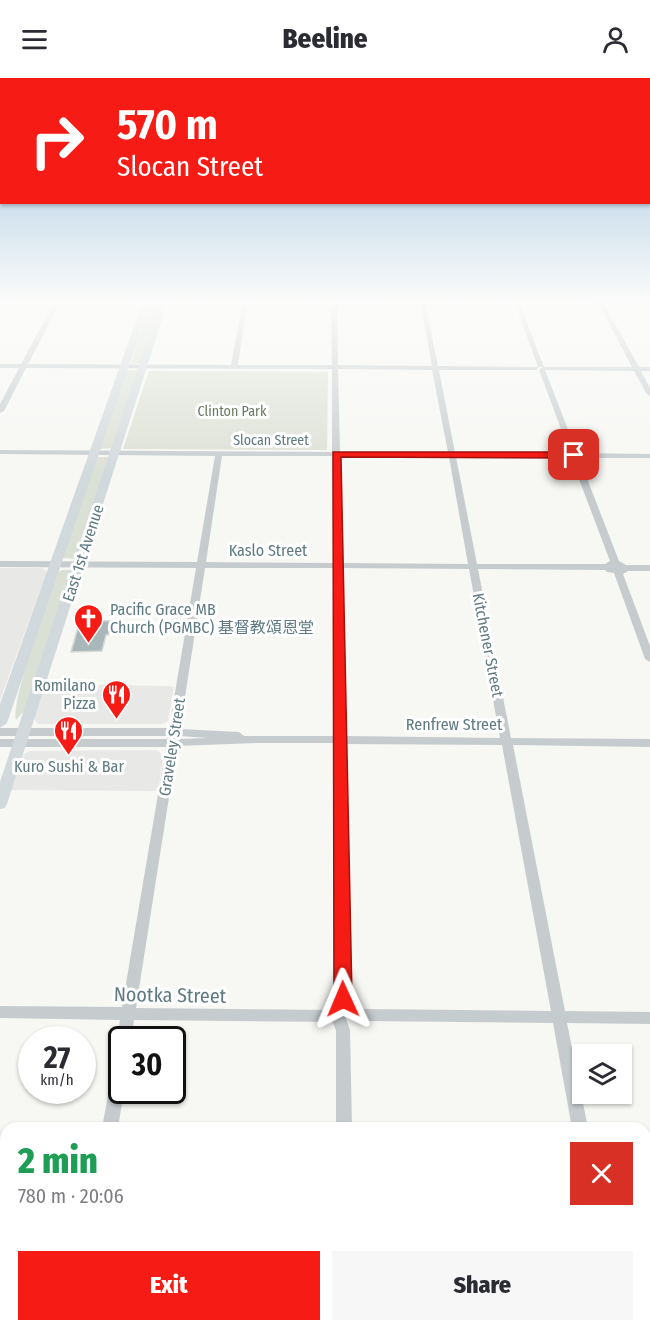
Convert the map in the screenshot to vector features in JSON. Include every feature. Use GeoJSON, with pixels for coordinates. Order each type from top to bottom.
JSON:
{"type":"FeatureCollection","features":[{"type":"Feature","properties":{"kind":"main road","name":"East 1st Avenue"},"geometry":{"type":"LineString","coordinates":[[0,723],[127,360]]}},
{"type":"Feature","properties":{"kind":"main road","name":"East 1st Avenue"},"geometry":{"type":"LineString","coordinates":[[0,804],[144,360]]}},
{"type":"Feature","properties":{"kind":"street"},"geometry":{"type":"LineString","coordinates":[[0,411],[26,360]]}},
{"type":"Feature","properties":{"kind":"street"},"geometry":{"type":"LineString","coordinates":[[234,367],[235,360]]}},
{"type":"Feature","properties":{"kind":"street"},"geometry":{"type":"LineString","coordinates":[[334,360],[344,1122]]}},
{"type":"Feature","properties":{"kind":"street","name":"Kitchener Street"},"geometry":{"type":"LineString","coordinates":[[433,360],[579,1122]]}},
{"type":"Feature","properties":{"kind":"street"},"geometry":{"type":"LineString","coordinates":[[538,360],[647,644],[650,658]]}},
{"type":"Feature","properties":{"kind":"street"},"geometry":{"type":"LineString","coordinates":[[631,360],[650,394]]}},
{"type":"Feature","properties":{"kind":"street"},"geometry":{"type":"LineString","coordinates":[[0,366],[650,369]]}},
{"type":"Feature","properties":{"kind":"street","name":"Slocan Street"},"geometry":{"type":"LineString","coordinates":[[0,452],[650,456]]}},
{"type":"Feature","properties":{"kind":"street","name":"Graveley Street"},"geometry":{"type":"LineString","coordinates":[[127,1026],[219,453]]}},
{"type":"Feature","properties":{"kind":"street","name":"Kaslo Street"},"geometry":{"type":"LineString","coordinates":[[0,564],[650,568]]}},
{"type":"Feature","properties":{"kind":"street","name":"Renfrew Street"},"geometry":{"type":"LineString","coordinates":[[0,732],[22,738]]}},
{"type":"Feature","properties":{"kind":"street","name":"Renfrew Street"},"geometry":{"type":"LineString","coordinates":[[0,743],[22,738],[650,742]]}},
{"type":"Feature","properties":{"kind":"street","name":"Nootka Street"},"geometry":{"type":"LineString","coordinates":[[0,1012],[650,1018]]}},
{"type":"Feature","properties":{"kind":"street"},"geometry":{"type":"LineString","coordinates":[[111,1122],[114,1104]]}},
{"type":"Feature","properties":{"kind":"shaded area"},"geometry":{"type":"Polygon","coordinates":[[[0,568],[42,568],[47,572],[0,700],[0,568]]]}},
{"type":"Feature","properties":{"kind":"shaded area"},"geometry":{"type":"Polygon","coordinates":[[[52,684],[174,687],[168,721],[163,724],[38,724],[34,718],[44,687],[52,684]]]}},
{"type":"Feature","properties":{"kind":"shaded area"},"geometry":{"type":"Polygon","coordinates":[[[155,750],[160,752],[163,758],[158,791],[11,790],[23,755],[29,751],[155,750]]]}},
{"type":"Feature","properties":{"kind":"green space"},"geometry":{"type":"Polygon","coordinates":[[[132,360],[141,360],[140,363],[130,365],[132,360]]]}},
{"type":"Feature","properties":{"kind":"green space"},"geometry":{"type":"Polygon","coordinates":[[[127,370],[137,370],[112,448],[100,449],[127,370]]]}},
{"type":"Feature","properties":{"kind":"green space","name":"Clinton Park"},"geometry":{"type":"Polygon","coordinates":[[[149,371],[328,372],[327,450],[123,449],[149,371]]]}},
{"type":"Feature","properties":{"kind":"green space"},"geometry":{"type":"Polygon","coordinates":[[[97,457],[109,457],[76,559],[62,558],[97,457]]]}},
{"type":"Feature","properties":{"kind":"green space"},"geometry":{"type":"Polygon","coordinates":[[[72,570],[25,710],[16,720],[19,692],[32,648],[58,572],[72,570]]]}},
{"type":"Feature","properties":{"kind":"building","name":"Pacific Grace MB Church (PGMBC) 基督教頌恩堂"},"geometry":{"type":"Polygon","coordinates":[[[80,620],[112,621],[113,627],[106,635],[102,651],[71,652],[80,620]]]}},
{"type":"Feature","properties":{"kind":"place","name":"Pacific Grace MB Church (PGMBC) 基督教頌恩堂"},"geometry":{"type":"Point","coordinates":[89,644]}},
{"type":"Feature","properties":{"kind":"place","name":"Romilano Pizza"},"geometry":{"type":"Point","coordinates":[117,720]}},
{"type":"Feature","properties":{"kind":"place","name":"Kuro Sushi & Bar"},"geometry":{"type":"Point","coordinates":[69,756]}},
{"type":"Feature","properties":{"kind":"route"},"geometry":{"type":"LineString","coordinates":[[343,999],[336,454],[574,455]]}}]}
